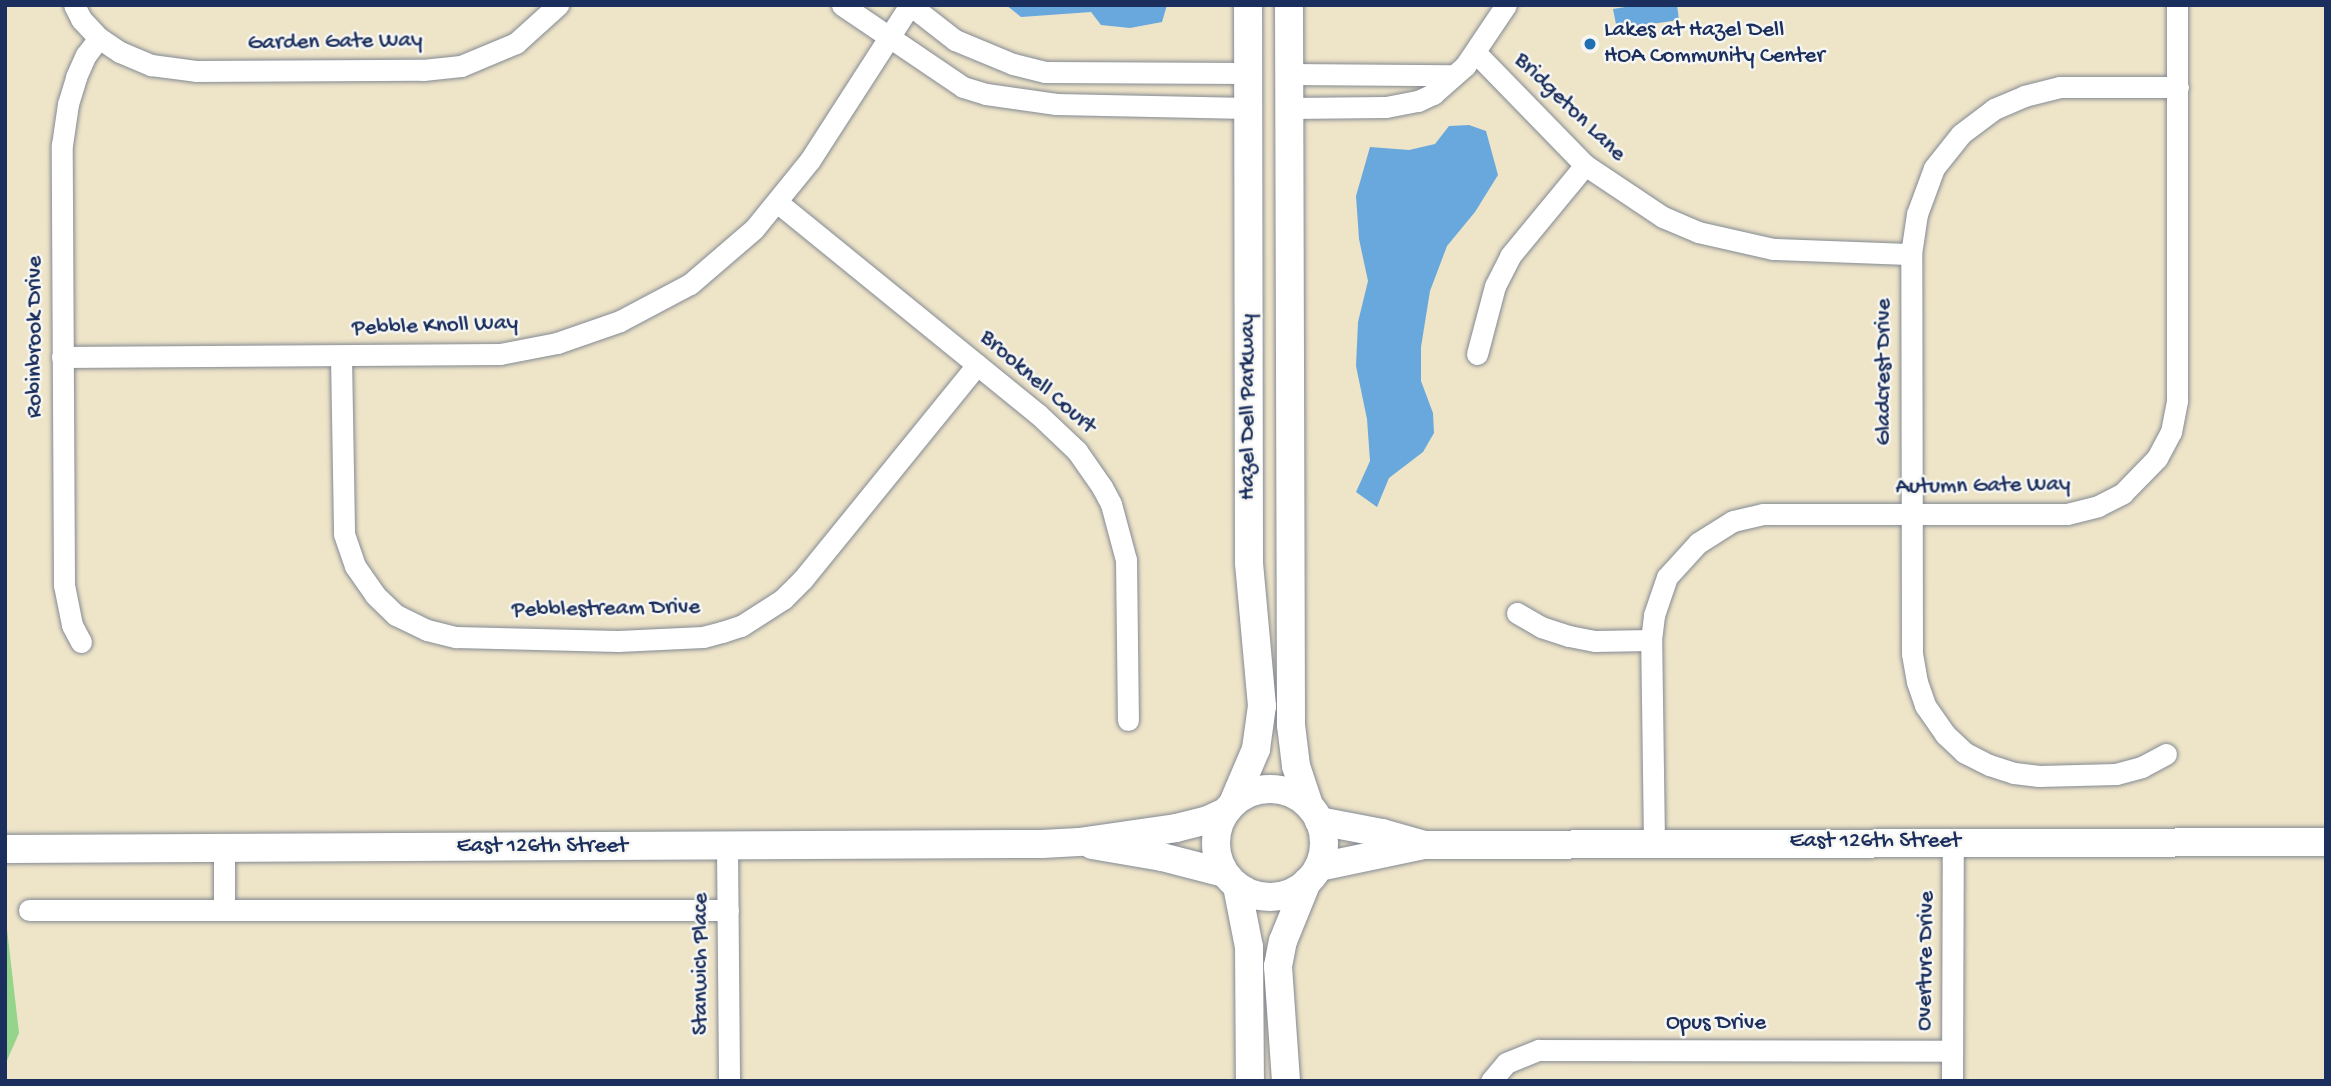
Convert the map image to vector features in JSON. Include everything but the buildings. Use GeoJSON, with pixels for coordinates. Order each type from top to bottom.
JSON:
{"type":"FeatureCollection","features":[{"type":"Feature","properties":{"kind":"street"},"geometry":{"type":"LineString","coordinates":[[74,5],[81,19],[99,38]]}},
{"type":"Feature","properties":{"kind":"street","name":"Garden Gate Way"},"geometry":{"type":"LineString","coordinates":[[99,38],[137,60],[171,69],[423,70],[461,66],[500,52],[545,20],[558,5]]}},
{"type":"Feature","properties":{"kind":"street"},"geometry":{"type":"LineString","coordinates":[[842,5],[963,87],[986,94],[1056,104],[1248,108]]}},
{"type":"Feature","properties":{"kind":"street"},"geometry":{"type":"LineString","coordinates":[[910,5],[955,40],[1013,64],[1045,72],[1248,73]]}},
{"type":"Feature","properties":{"kind":"street","name":"Pebble Knoll Way"},"geometry":{"type":"LineString","coordinates":[[62,357],[500,354],[557,344],[588,334],[657,304],[690,284],[731,251],[778,202],[810,160],[910,5]]}},
{"type":"Feature","properties":{"kind":"street","name":"Hazel Dell Parkway"},"geometry":{"type":"LineString","coordinates":[[1229,808],[1256,748],[1262,717],[1250,563],[1248,5]]}},
{"type":"Feature","properties":{"kind":"street","name":"Hazel Dell Parkway"},"geometry":{"type":"LineString","coordinates":[[1289,5],[1291,725],[1296,766],[1314,813]]}},
{"type":"Feature","properties":{"kind":"street"},"geometry":{"type":"LineString","coordinates":[[1289,108],[1405,105],[1433,94],[1476,53],[1506,5]]}},
{"type":"Feature","properties":{"kind":"street","name":"Autumn Gate Way"},"geometry":{"type":"LineString","coordinates":[[1654,843],[1651,640],[1654,615],[1667,577],[1698,543],[1733,521],[1763,514],[2041,515],[2084,510],[2123,493],[2157,458],[2171,432],[2177,400],[2177,5]]}},
{"type":"Feature","properties":{"kind":"street","name":"Robinbrook Drive"},"geometry":{"type":"LineString","coordinates":[[81,642],[72,625],[64,585],[63,126],[76,77],[86,55],[99,38]]}},
{"type":"Feature","properties":{"kind":"street","name":"Bridgeton Lane"},"geometry":{"type":"LineString","coordinates":[[1476,53],[1585,166],[1632,200],[1698,232],[1773,249],[1911,254]]}},
{"type":"Feature","properties":{"kind":"street"},"geometry":{"type":"LineString","coordinates":[[1289,75],[1451,75]]}},
{"type":"Feature","properties":{"kind":"street","name":"Gladcrest Drive"},"geometry":{"type":"LineString","coordinates":[[2166,754],[2142,767],[2116,774],[2039,776],[1989,765],[1953,743],[1931,716],[1920,694],[1914,668],[1911,254],[1917,215],[1934,168],[1961,134],[1994,109],[2024,96],[2060,87],[2178,87]]}},
{"type":"Feature","properties":{"kind":"street"},"geometry":{"type":"LineString","coordinates":[[1477,354],[1495,286],[1510,256],[1585,166]]}},
{"type":"Feature","properties":{"kind":"street","name":"Brooknell Court"},"geometry":{"type":"LineString","coordinates":[[778,202],[1077,451],[1111,504],[1126,559],[1128,720]]}},
{"type":"Feature","properties":{"kind":"street","name":"Pebblestream Drive"},"geometry":{"type":"LineString","coordinates":[[341,357],[344,534],[355,566],[375,595],[396,615],[427,630],[456,637],[618,641],[703,637],[741,626],[783,599],[803,579],[977,365]]}},
{"type":"Feature","properties":{"kind":"street"},"geometry":{"type":"LineString","coordinates":[[1517,613],[1541,627],[1569,636],[1595,641],[1651,640]]}},
{"type":"Feature","properties":{"kind":"street"},"geometry":{"type":"LineString","coordinates":[[1250,1081],[1249,947],[1230,880],[1217,856],[1216,838],[1229,808],[1251,792],[1271,789],[1292,794],[1314,813],[1324,839],[1313,875],[1283,941],[1278,966],[1286,1081]]}},
{"type":"Feature","properties":{"kind":"street","name":"East 126th Street"},"geometry":{"type":"LineString","coordinates":[[5,849],[727,847],[1079,842],[1196,824],[1229,808]]}},
{"type":"Feature","properties":{"kind":"street","name":"East 126th Street"},"geometry":{"type":"LineString","coordinates":[[1314,813],[1424,845]]}},
{"type":"Feature","properties":{"kind":"street","name":"East 126th Street"},"geometry":{"type":"LineString","coordinates":[[1079,842],[1118,852],[1175,859],[1230,880]]}},
{"type":"Feature","properties":{"kind":"street","name":"Overture Drive"},"geometry":{"type":"LineString","coordinates":[[1952,1081],[1953,842]]}},
{"type":"Feature","properties":{"kind":"street","name":"East 126th Street"},"geometry":{"type":"LineString","coordinates":[[1313,875],[1424,845],[2326,842]]}},
{"type":"Feature","properties":{"kind":"street","name":"Stanwich Place"},"geometry":{"type":"LineString","coordinates":[[727,847],[729,1081]]}},
{"type":"Feature","properties":{"kind":"street"},"geometry":{"type":"LineString","coordinates":[[224,848],[224,909]]}},
{"type":"Feature","properties":{"kind":"street"},"geometry":{"type":"LineString","coordinates":[[1230,880],[1254,895],[1273,897],[1292,893],[1313,875]]}},
{"type":"Feature","properties":{"kind":"street"},"geometry":{"type":"LineString","coordinates":[[29,910],[728,910]]}},
{"type":"Feature","properties":{"kind":"street","name":"Opus Drive"},"geometry":{"type":"LineString","coordinates":[[1491,1081],[1506,1063],[1539,1050],[1952,1051]]}},
{"type":"Feature","properties":{"kind":"green space"},"geometry":{"type":"Polygon","coordinates":[[[5,912],[19,1033],[5,1065],[5,912]]]}},
{"type":"Feature","properties":{"kind":"water"},"geometry":{"type":"Polygon","coordinates":[[[1006,5],[1167,5],[1162,22],[1130,28],[1101,25],[1091,12],[1021,17],[1006,5]]]}},
{"type":"Feature","properties":{"kind":"water"},"geometry":{"type":"Polygon","coordinates":[[[1638,5],[1677,5],[1679,20],[1617,29],[1613,9],[1638,5]]]}},
{"type":"Feature","properties":{"kind":"water"},"geometry":{"type":"Polygon","coordinates":[[[1469,125],[1486,131],[1498,175],[1475,212],[1447,246],[1430,291],[1421,347],[1421,381],[1433,413],[1434,433],[1423,452],[1389,478],[1377,507],[1356,492],[1370,461],[1367,419],[1356,366],[1358,322],[1368,281],[1359,239],[1356,196],[1370,147],[1409,150],[1435,144],[1449,126],[1469,125]]]}},
{"type":"Feature","properties":{"kind":"place","name":"Lakes at Hazel Dell HOA Community Center"},"geometry":{"type":"Point","coordinates":[1590,44]}}]}
